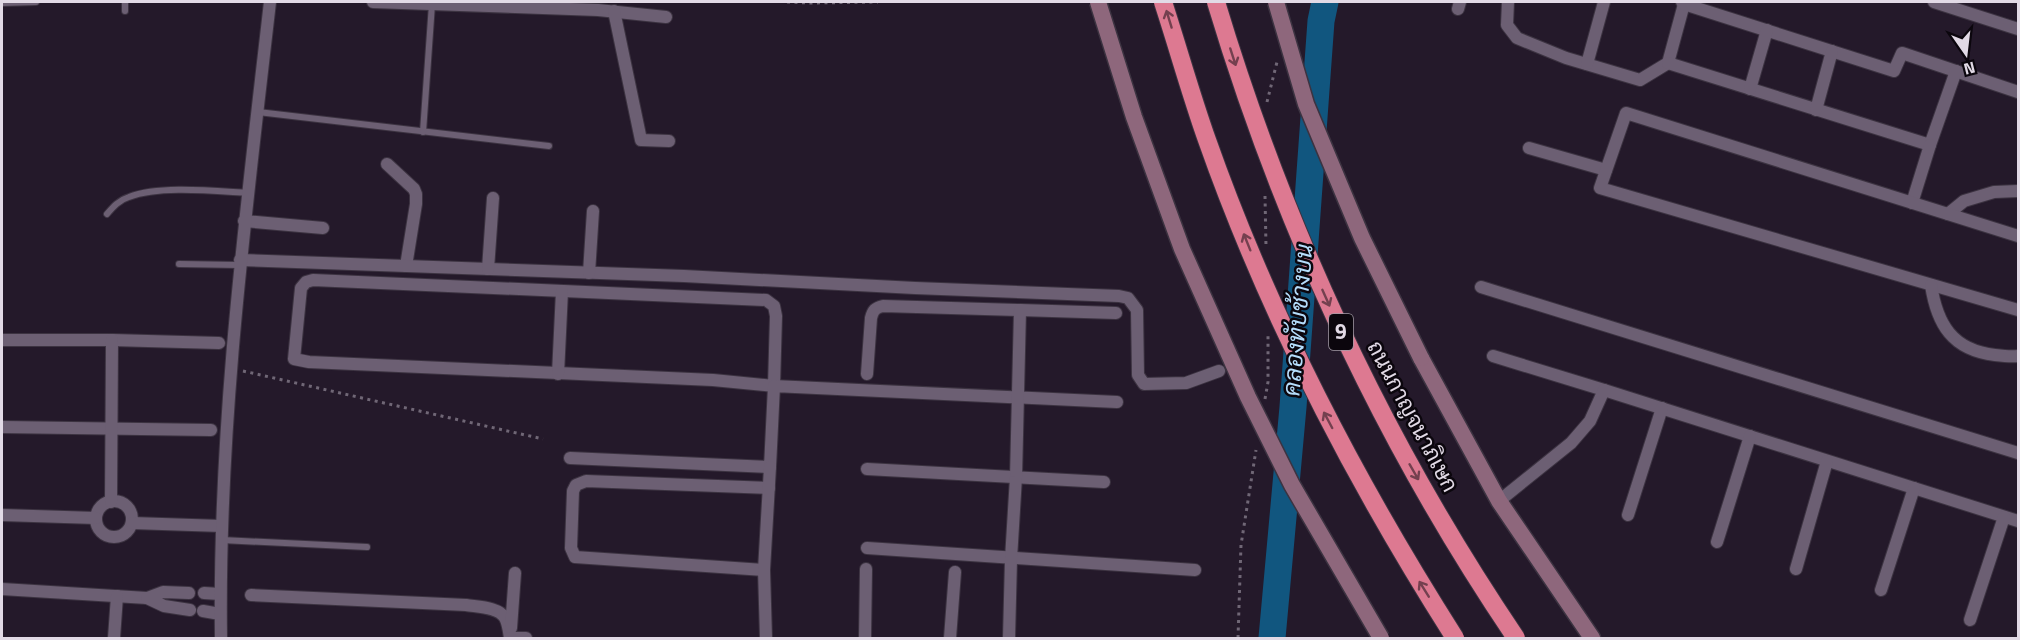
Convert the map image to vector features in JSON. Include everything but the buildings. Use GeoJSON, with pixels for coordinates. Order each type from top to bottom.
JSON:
{"type":"FeatureCollection","features":[{"type":"Feature","properties":{"kind":"highway","name":"9"},"geometry":{"type":"LineString","coordinates":[[1163,2],[1207,140],[1289,340],[1353,467],[1455,639]]}},
{"type":"Feature","properties":{"kind":"highway","name":"ถนนกาญจนาภิเษก"},"geometry":{"type":"LineString","coordinates":[[1216,2],[1254,122],[1307,256],[1335,318],[1397,443],[1465,559],[1516,639]]}},
{"type":"Feature","properties":{"kind":"main road"},"geometry":{"type":"LineString","coordinates":[[1098,2],[1134,117],[1182,249],[1248,398],[1292,485],[1381,639]]}},
{"type":"Feature","properties":{"kind":"main road"},"geometry":{"type":"LineString","coordinates":[[1276,2],[1306,104],[1362,238],[1421,358],[1499,501],[1592,639]]}},
{"type":"Feature","properties":{"kind":"street"},"geometry":{"type":"LineString","coordinates":[[221,639],[222,526],[240,262],[270,2]]}},
{"type":"Feature","properties":{"kind":"street"},"geometry":{"type":"LineString","coordinates":[[373,2],[614,11],[666,17]]}},
{"type":"Feature","properties":{"kind":"street"},"geometry":{"type":"LineString","coordinates":[[1508,2],[1507,25],[1516,38],[1587,64],[1640,80],[1668,63],[1683,3],[1894,71],[1902,53],[2019,92]]}},
{"type":"Feature","properties":{"kind":"street"},"geometry":{"type":"LineString","coordinates":[[1587,64],[1604,2]]}},
{"type":"Feature","properties":{"kind":"street"},"geometry":{"type":"LineString","coordinates":[[1934,2],[2019,29]]}},
{"type":"Feature","properties":{"kind":"street"},"geometry":{"type":"LineString","coordinates":[[614,11],[641,140],[669,141]]}},
{"type":"Feature","properties":{"kind":"street"},"geometry":{"type":"LineString","coordinates":[[1750,89],[1767,30]]}},
{"type":"Feature","properties":{"kind":"street"},"geometry":{"type":"LineString","coordinates":[[1816,110],[1832,51]]}},
{"type":"Feature","properties":{"kind":"street"},"geometry":{"type":"LineString","coordinates":[[1668,63],[1930,146]]}},
{"type":"Feature","properties":{"kind":"street"},"geometry":{"type":"LineString","coordinates":[[1912,203],[1956,71]]}},
{"type":"Feature","properties":{"kind":"street"},"geometry":{"type":"LineString","coordinates":[[2019,237],[1626,113],[1600,188],[2019,310]]}},
{"type":"Feature","properties":{"kind":"street"},"geometry":{"type":"LineString","coordinates":[[1529,148],[1606,170]]}},
{"type":"Feature","properties":{"kind":"street"},"geometry":{"type":"LineString","coordinates":[[387,164],[414,189],[416,194],[406,266]]}},
{"type":"Feature","properties":{"kind":"street"},"geometry":{"type":"LineString","coordinates":[[1948,214],[1964,201],[1994,192],[2019,191]]}},
{"type":"Feature","properties":{"kind":"street"},"geometry":{"type":"LineString","coordinates":[[488,269],[493,198]]}},
{"type":"Feature","properties":{"kind":"street"},"geometry":{"type":"LineString","coordinates":[[589,273],[593,211]]}},
{"type":"Feature","properties":{"kind":"street"},"geometry":{"type":"LineString","coordinates":[[244,221],[323,228]]}},
{"type":"Feature","properties":{"kind":"street"},"geometry":{"type":"LineString","coordinates":[[240,262],[488,269],[1119,296],[1128,298],[1137,310],[1138,375],[1144,384],[1186,382],[1219,371]]}},
{"type":"Feature","properties":{"kind":"street"},"geometry":{"type":"LineString","coordinates":[[766,639],[764,570],[774,386],[776,316],[774,306],[766,300],[313,280],[306,282],[301,288],[294,359],[309,362],[713,380],[774,386],[1117,402]]}},
{"type":"Feature","properties":{"kind":"street"},"geometry":{"type":"LineString","coordinates":[[1931,285],[1935,307],[1942,325],[1957,342],[1985,354],[2019,356]]}},
{"type":"Feature","properties":{"kind":"street"},"geometry":{"type":"LineString","coordinates":[[1481,287],[2019,453]]}},
{"type":"Feature","properties":{"kind":"street"},"geometry":{"type":"LineString","coordinates":[[558,374],[562,291]]}},
{"type":"Feature","properties":{"kind":"street"},"geometry":{"type":"LineString","coordinates":[[867,374],[872,311],[877,307],[1116,313]]}},
{"type":"Feature","properties":{"kind":"street"},"geometry":{"type":"LineString","coordinates":[[1008,639],[1016,477],[1020,310]]}},
{"type":"Feature","properties":{"kind":"street"},"geometry":{"type":"LineString","coordinates":[[2,340],[112,340],[219,344]]}},
{"type":"Feature","properties":{"kind":"street"},"geometry":{"type":"LineString","coordinates":[[111,502],[112,340]]}},
{"type":"Feature","properties":{"kind":"street"},"geometry":{"type":"LineString","coordinates":[[1493,356],[2019,521]]}},
{"type":"Feature","properties":{"kind":"street"},"geometry":{"type":"LineString","coordinates":[[1499,501],[1571,443],[1590,421],[1604,390]]}},
{"type":"Feature","properties":{"kind":"street"},"geometry":{"type":"LineString","coordinates":[[1628,515],[1662,408]]}},
{"type":"Feature","properties":{"kind":"street"},"geometry":{"type":"LineString","coordinates":[[2,427],[211,430]]}},
{"type":"Feature","properties":{"kind":"street"},"geometry":{"type":"LineString","coordinates":[[1717,542],[1750,436]]}},
{"type":"Feature","properties":{"kind":"street"},"geometry":{"type":"LineString","coordinates":[[570,458],[770,467]]}},
{"type":"Feature","properties":{"kind":"street"},"geometry":{"type":"LineString","coordinates":[[1797,569],[1827,461]]}},
{"type":"Feature","properties":{"kind":"street"},"geometry":{"type":"LineString","coordinates":[[867,469],[1104,482]]}},
{"type":"Feature","properties":{"kind":"street"},"geometry":{"type":"LineString","coordinates":[[764,570],[575,557],[571,548],[573,491],[576,485],[585,481],[769,488]]}},
{"type":"Feature","properties":{"kind":"street"},"geometry":{"type":"LineString","coordinates":[[1881,590],[1914,488]]}},
{"type":"Feature","properties":{"kind":"street"},"geometry":{"type":"LineString","coordinates":[[117,502],[127,507],[132,523],[126,533],[121,536],[108,536],[99,529],[96,518],[101,507],[117,502]]}},
{"type":"Feature","properties":{"kind":"street"},"geometry":{"type":"LineString","coordinates":[[2,515],[96,518]]}},
{"type":"Feature","properties":{"kind":"street"},"geometry":{"type":"LineString","coordinates":[[1970,621],[2004,517]]}},
{"type":"Feature","properties":{"kind":"street"},"geometry":{"type":"LineString","coordinates":[[132,523],[222,526]]}},
{"type":"Feature","properties":{"kind":"street"},"geometry":{"type":"LineString","coordinates":[[867,548],[1195,570]]}},
{"type":"Feature","properties":{"kind":"street"},"geometry":{"type":"LineString","coordinates":[[866,569],[866,639]]}},
{"type":"Feature","properties":{"kind":"street"},"geometry":{"type":"LineString","coordinates":[[950,639],[955,572]]}},
{"type":"Feature","properties":{"kind":"street"},"geometry":{"type":"LineString","coordinates":[[510,638],[515,573]]}},
{"type":"Feature","properties":{"kind":"street"},"geometry":{"type":"LineString","coordinates":[[2,589],[147,598],[164,606],[190,610]]}},
{"type":"Feature","properties":{"kind":"street"},"geometry":{"type":"LineString","coordinates":[[147,598],[163,592],[189,593]]}},
{"type":"Feature","properties":{"kind":"street"},"geometry":{"type":"LineString","coordinates":[[204,593],[220,594]]}},
{"type":"Feature","properties":{"kind":"street"},"geometry":{"type":"LineString","coordinates":[[251,595],[466,605],[498,611],[505,617],[510,638]]}},
{"type":"Feature","properties":{"kind":"street"},"geometry":{"type":"LineString","coordinates":[[114,639],[117,596]]}},
{"type":"Feature","properties":{"kind":"street"},"geometry":{"type":"LineString","coordinates":[[203,611],[220,614]]}},
{"type":"Feature","properties":{"kind":"street"},"geometry":{"type":"LineString","coordinates":[[510,638],[526,639]]}},
{"type":"Feature","properties":{"kind":"lane"},"geometry":{"type":"LineString","coordinates":[[2,3],[36,2]]}},
{"type":"Feature","properties":{"kind":"lane"},"geometry":{"type":"LineString","coordinates":[[125,2],[125,11]]}},
{"type":"Feature","properties":{"kind":"lane"},"geometry":{"type":"LineString","coordinates":[[423,132],[432,4]]}},
{"type":"Feature","properties":{"kind":"lane"},"geometry":{"type":"LineString","coordinates":[[257,112],[549,146]]}},
{"type":"Feature","properties":{"kind":"lane"},"geometry":{"type":"LineString","coordinates":[[107,214],[119,202],[130,196],[142,194],[186,190],[248,193]]}},
{"type":"Feature","properties":{"kind":"lane"},"geometry":{"type":"LineString","coordinates":[[179,264],[240,262]]}},
{"type":"Feature","properties":{"kind":"lane"},"geometry":{"type":"LineString","coordinates":[[222,540],[367,547]]}},
{"type":"Feature","properties":{"kind":"path"},"geometry":{"type":"LineString","coordinates":[[787,2],[878,2]]}},
{"type":"Feature","properties":{"kind":"path"},"geometry":{"type":"LineString","coordinates":[[232,369],[543,439]]}},
{"type":"Feature","properties":{"kind":"waterway","name":"คลองทับช้างบน"},"geometry":{"type":"LineString","coordinates":[[1272,638],[1293,407],[1321,21],[1325,2]]}}]}
